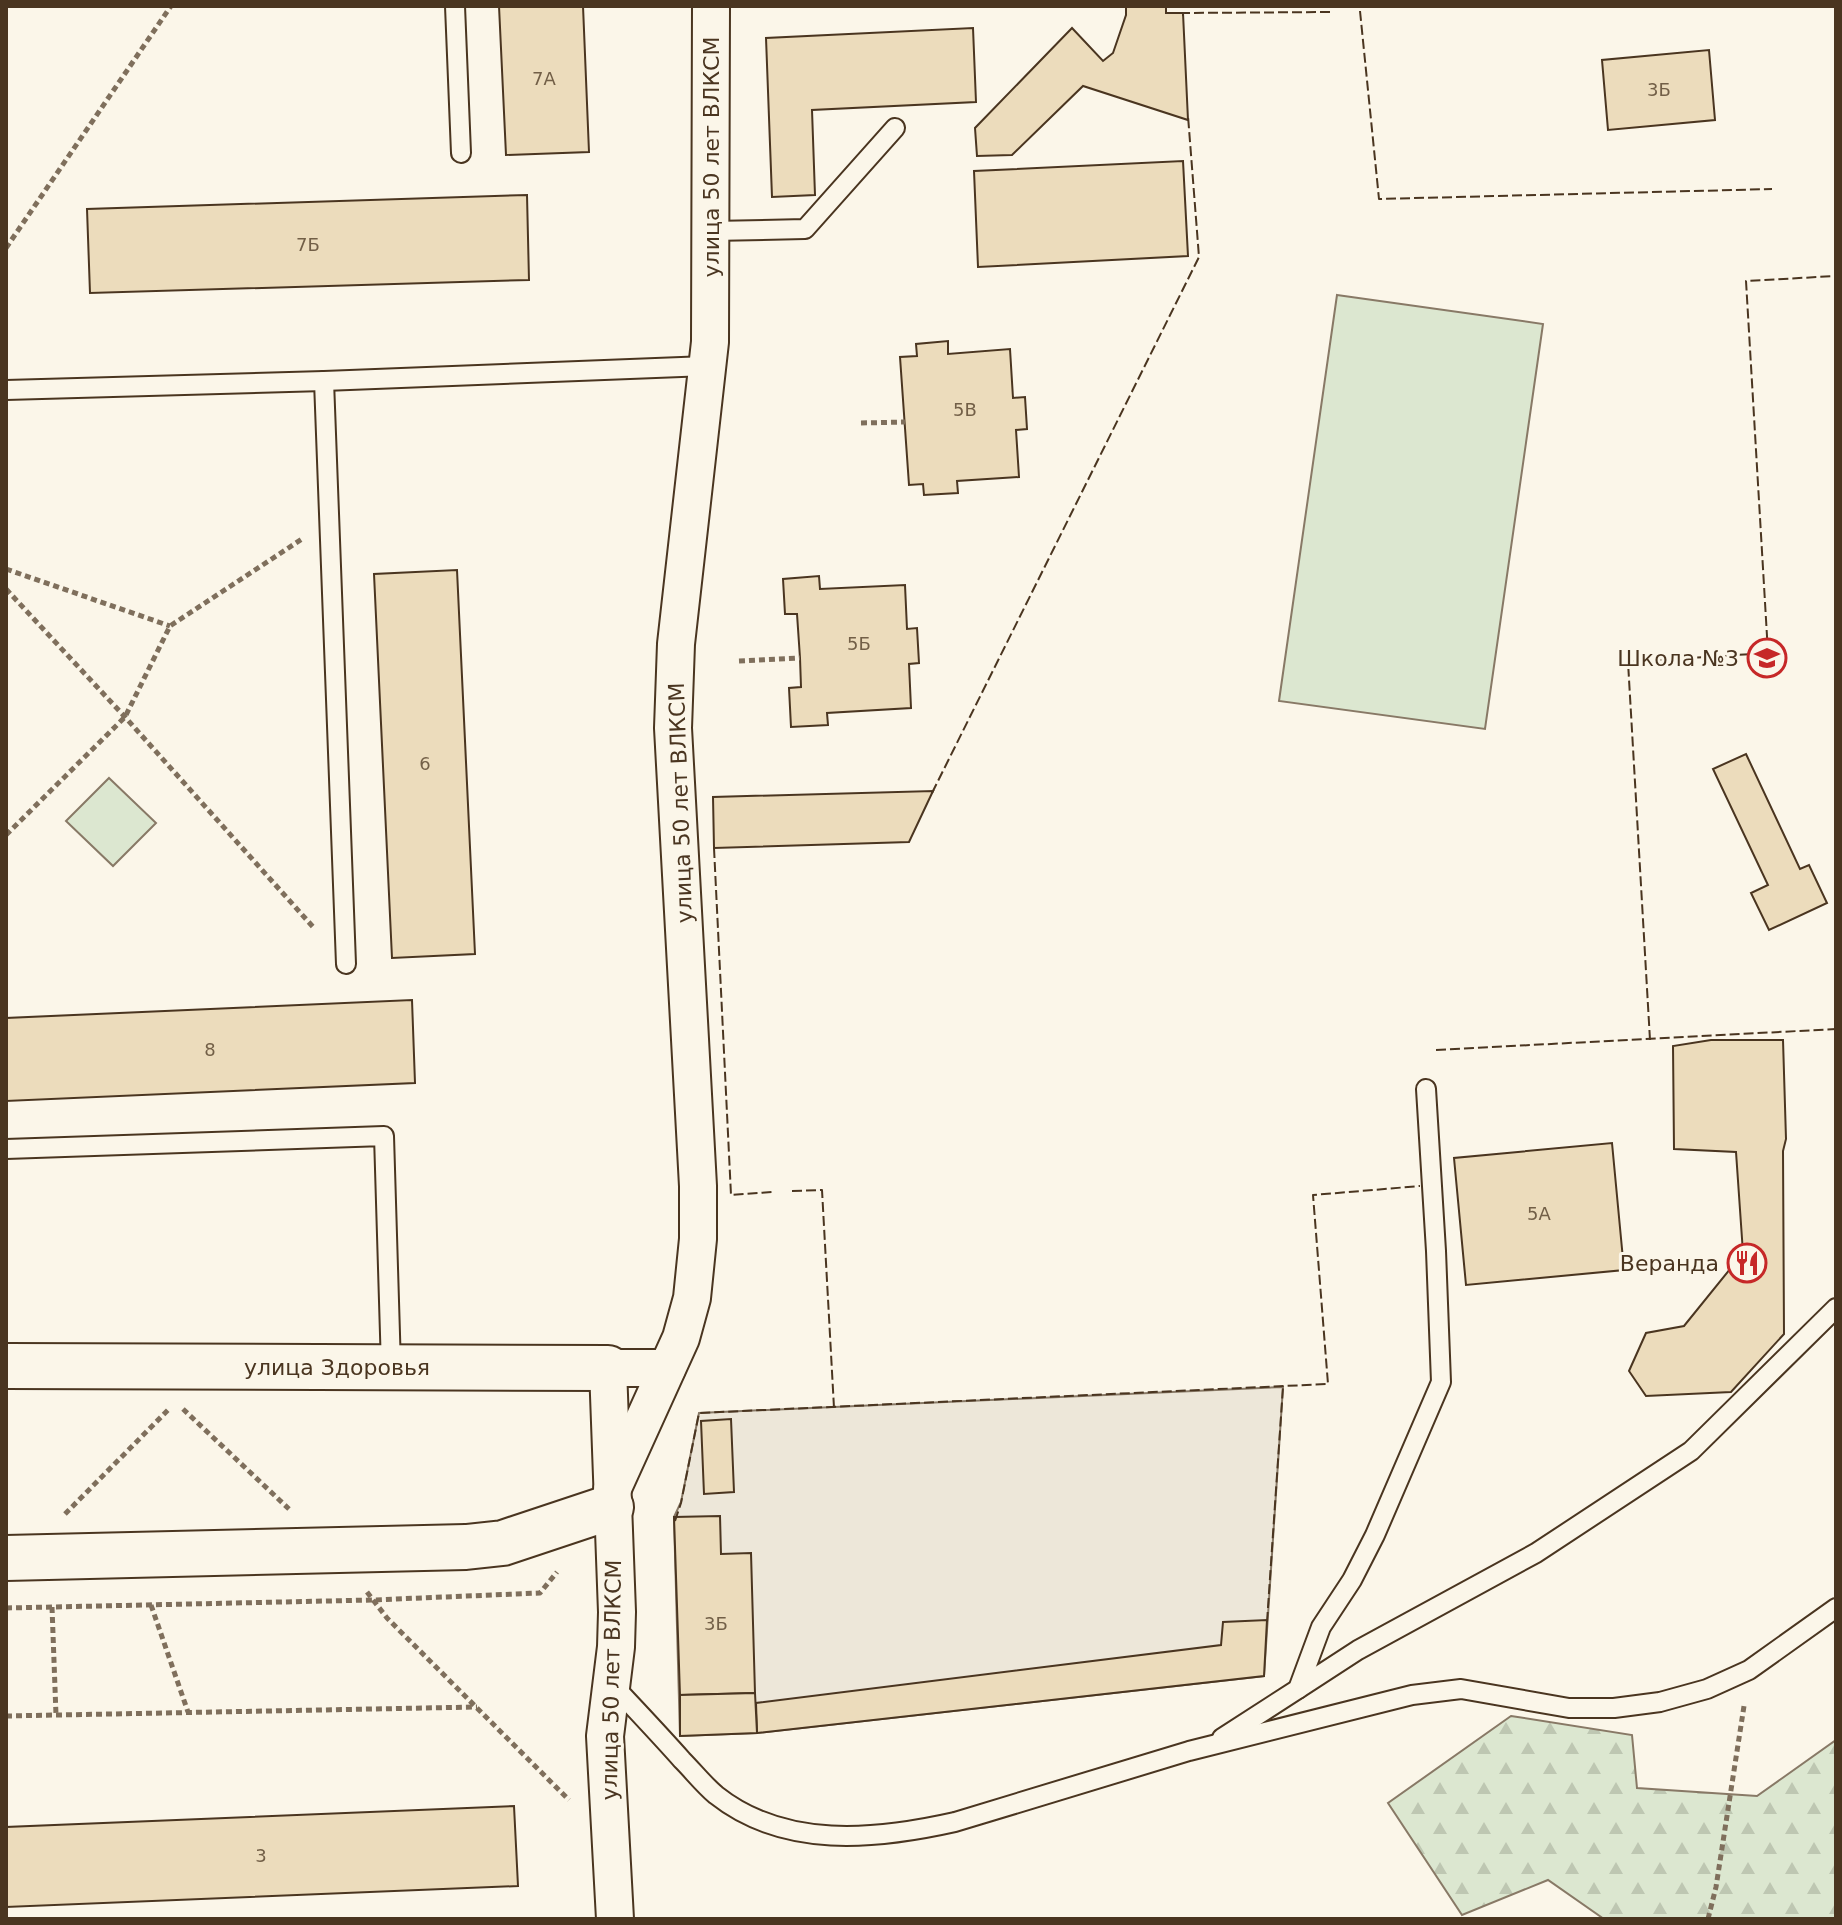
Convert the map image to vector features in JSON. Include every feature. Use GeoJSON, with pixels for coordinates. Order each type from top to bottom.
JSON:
{"type":"FeatureCollection","features":[{"type":"Feature","properties":{"kind":"street","name":"улица 50 лет ВЛКСМ"},"geometry":{"type":"LineString","coordinates":[[612,1498],[681,1338],[692,1298],[698,1239],[698,1186],[673,728],[676,644],[710,342],[711,6]]}},
{"type":"Feature","properties":{"kind":"street","name":"улица Здоровья"},"geometry":{"type":"LineString","coordinates":[[6,1366],[667,1368]]}},
{"type":"Feature","properties":{"kind":"street","name":"улица 50 лет ВЛКСМ"},"geometry":{"type":"LineString","coordinates":[[608,1368],[617,1612],[605,1736],[615,1919]]}},
{"type":"Feature","properties":{"kind":"street"},"geometry":{"type":"LineString","coordinates":[[14,1558],[466,1547],[503,1543],[612,1498]]}},
{"type":"Feature","properties":{"kind":"lane"},"geometry":{"type":"LineString","coordinates":[[455,6],[461,153]]}},
{"type":"Feature","properties":{"kind":"lane"},"geometry":{"type":"LineString","coordinates":[[712,231],[805,229],[895,128]]}},
{"type":"Feature","properties":{"kind":"lane"},"geometry":{"type":"LineString","coordinates":[[6,390],[707,366]]}},
{"type":"Feature","properties":{"kind":"lane"},"geometry":{"type":"LineString","coordinates":[[324,381],[346,964]]}},
{"type":"Feature","properties":{"kind":"lane"},"geometry":{"type":"LineString","coordinates":[[1298,1689],[1321,1627],[1352,1580],[1375,1535],[1441,1382],[1426,1089]]}},
{"type":"Feature","properties":{"kind":"lane"},"geometry":{"type":"LineString","coordinates":[[6,1149],[384,1136],[391,1367]]}},
{"type":"Feature","properties":{"kind":"lane"},"geometry":{"type":"LineString","coordinates":[[1210,1747],[1358,1650],[1536,1553],[1691,1451],[1836,1308]]}},
{"type":"Feature","properties":{"kind":"lane"},"geometry":{"type":"LineString","coordinates":[[612,1684],[715,1794],[754,1820],[794,1832],[832,1837],[921,1830],[955,1822],[1073,1784],[1412,1695],[1461,1689],[1569,1708],[1614,1708],[1660,1702],[1707,1689],[1749,1670],[1836,1608]]}},
{"type":"Feature","properties":{"kind":"path"},"geometry":{"type":"LineString","coordinates":[[6,248],[171,6]]}},
{"type":"Feature","properties":{"kind":"path"},"geometry":{"type":"LineString","coordinates":[[861,423],[905,422]]}},
{"type":"Feature","properties":{"kind":"path"},"geometry":{"type":"LineString","coordinates":[[6,835],[125,717],[170,626],[329,521]]}},
{"type":"Feature","properties":{"kind":"path"},"geometry":{"type":"LineString","coordinates":[[6,569],[170,626]]}},
{"type":"Feature","properties":{"kind":"path"},"geometry":{"type":"LineString","coordinates":[[6,589],[346,964]]}},
{"type":"Feature","properties":{"kind":"path"},"geometry":{"type":"LineString","coordinates":[[739,661],[800,658]]}},
{"type":"Feature","properties":{"kind":"path"},"geometry":{"type":"LineString","coordinates":[[14,1558],[176,1402],[332,1550],[387,1618],[610,1841]]}},
{"type":"Feature","properties":{"kind":"path"},"geometry":{"type":"LineString","coordinates":[[151,1605],[188,1712]]}},
{"type":"Feature","properties":{"kind":"path"},"geometry":{"type":"LineString","coordinates":[[52,1607],[56,1715]]}},
{"type":"Feature","properties":{"kind":"path"},"geometry":{"type":"LineString","coordinates":[[1708,1919],[1716,1887],[1749,1670]]}},
{"type":"Feature","properties":{"kind":"path"},"geometry":{"type":"LineString","coordinates":[[6,1716],[477,1707]]}},
{"type":"Feature","properties":{"kind":"green space"},"geometry":{"type":"Polygon","coordinates":[[[1337,295],[1543,324],[1485,729],[1279,701],[1337,295]]]}},
{"type":"Feature","properties":{"kind":"green space"},"geometry":{"type":"Polygon","coordinates":[[[109,778],[156,823],[113,866],[66,821],[109,778]]]}},
{"type":"Feature","properties":{"kind":"green space"},"geometry":{"type":"Polygon","coordinates":[[[1511,1716],[1632,1735],[1637,1788],[1757,1796],[1836,1740],[1836,1919],[1604,1919],[1548,1880],[1462,1915],[1388,1803],[1511,1716]]]}},
{"type":"Feature","properties":{"kind":"shaded area"},"geometry":{"type":"Polygon","coordinates":[[[1283,1387],[1264,1676],[757,1733],[680,1736],[674,1517],[681,1502],[699,1413],[1283,1387]]]}},
{"type":"Feature","properties":{"kind":"building"},"geometry":{"type":"Polygon","coordinates":[[[499,6],[583,6],[589,152],[506,155],[499,6]]]}},
{"type":"Feature","properties":{"kind":"building"},"geometry":{"type":"Polygon","coordinates":[[[1126,6],[1166,6],[1166,13],[1183,13],[1188,120],[1083,86],[1012,155],[977,156],[975,128],[1072,28],[1103,61],[1113,53],[1126,6]]]}},
{"type":"Feature","properties":{"kind":"building"},"geometry":{"type":"Polygon","coordinates":[[[973,28],[976,102],[812,110],[815,195],[772,197],[766,38],[973,28]]]}},
{"type":"Feature","properties":{"kind":"building"},"geometry":{"type":"Polygon","coordinates":[[[1709,50],[1715,120],[1608,130],[1602,60],[1709,50]]]}},
{"type":"Feature","properties":{"kind":"building"},"geometry":{"type":"Polygon","coordinates":[[[1183,161],[1188,256],[978,267],[974,171],[1183,161]]]}},
{"type":"Feature","properties":{"kind":"building"},"geometry":{"type":"Polygon","coordinates":[[[527,195],[529,280],[90,293],[87,209],[527,195]]]}},
{"type":"Feature","properties":{"kind":"building"},"geometry":{"type":"Polygon","coordinates":[[[948,341],[948,354],[1010,349],[1013,398],[1025,397],[1027,429],[1016,430],[1019,477],[957,481],[958,493],[924,495],[923,484],[909,485],[900,357],[917,356],[916,344],[948,341]]]}},
{"type":"Feature","properties":{"kind":"building"},"geometry":{"type":"Polygon","coordinates":[[[457,570],[475,954],[392,958],[374,574],[457,570]]]}},
{"type":"Feature","properties":{"kind":"building"},"geometry":{"type":"Polygon","coordinates":[[[819,576],[820,589],[905,585],[907,629],[917,628],[919,663],[909,664],[911,708],[827,713],[828,725],[791,727],[789,688],[801,687],[800,658],[797,614],[785,614],[783,579],[819,576]]]}},
{"type":"Feature","properties":{"kind":"building"},"geometry":{"type":"Polygon","coordinates":[[[1746,754],[1800,869],[1809,865],[1827,903],[1769,930],[1751,893],[1768,885],[1713,769],[1746,754]]]}},
{"type":"Feature","properties":{"kind":"building"},"geometry":{"type":"Polygon","coordinates":[[[933,791],[909,842],[714,848],[713,797],[933,791]]]}},
{"type":"Feature","properties":{"kind":"building"},"geometry":{"type":"Polygon","coordinates":[[[412,1000],[415,1083],[6,1101],[6,1018],[412,1000]]]}},
{"type":"Feature","properties":{"kind":"building"},"geometry":{"type":"Polygon","coordinates":[[[1711,1040],[1783,1040],[1786,1139],[1783,1151],[1784,1334],[1731,1392],[1646,1396],[1629,1371],[1646,1333],[1684,1326],[1743,1253],[1736,1152],[1674,1149],[1673,1046],[1711,1040]]]}},
{"type":"Feature","properties":{"kind":"building"},"geometry":{"type":"Polygon","coordinates":[[[1612,1143],[1624,1270],[1466,1285],[1454,1158],[1612,1143]]]}},
{"type":"Feature","properties":{"kind":"building"},"geometry":{"type":"Polygon","coordinates":[[[731,1419],[734,1492],[704,1494],[701,1421],[731,1419]]]}},
{"type":"Feature","properties":{"kind":"building"},"geometry":{"type":"Polygon","coordinates":[[[720,1516],[721,1554],[751,1553],[755,1693],[680,1695],[674,1517],[720,1516]]]}},
{"type":"Feature","properties":{"kind":"building"},"geometry":{"type":"Polygon","coordinates":[[[1267,1620],[1264,1676],[757,1733],[756,1703],[1221,1645],[1223,1622],[1267,1620]]]}},
{"type":"Feature","properties":{"kind":"building"},"geometry":{"type":"Polygon","coordinates":[[[755,1693],[757,1733],[680,1736],[680,1695],[755,1693]]]}},
{"type":"Feature","properties":{"kind":"building"},"geometry":{"type":"Polygon","coordinates":[[[514,1806],[518,1886],[6,1907],[6,1827],[514,1806]]]}},
{"type":"Feature","properties":{"kind":"fence"},"geometry":{"type":"LineString","coordinates":[[1360,11],[1379,199],[1772,189]]}},
{"type":"Feature","properties":{"kind":"fence"},"geometry":{"type":"LineString","coordinates":[[1183,16],[1183,13],[1332,12]]}},
{"type":"Feature","properties":{"kind":"fence"},"geometry":{"type":"LineString","coordinates":[[932,793],[1199,257],[1188,116]]}},
{"type":"Feature","properties":{"kind":"fence"},"geometry":{"type":"LineString","coordinates":[[1650,1040],[1628,662],[1768,653],[1746,281],[1836,276]]}},
{"type":"Feature","properties":{"kind":"fence"},"geometry":{"type":"LineString","coordinates":[[714,848],[731,1195],[773,1192]]}},
{"type":"Feature","properties":{"kind":"fence"},"geometry":{"type":"LineString","coordinates":[[1436,1050],[1836,1029]]}},
{"type":"Feature","properties":{"kind":"fence"},"geometry":{"type":"LineString","coordinates":[[675,1521],[699,1413],[1328,1384],[1313,1195],[1420,1186]]}},
{"type":"Feature","properties":{"kind":"fence"},"geometry":{"type":"LineString","coordinates":[[792,1191],[822,1190],[834,1408]]}},
{"type":"Feature","properties":{"kind":"fence"},"geometry":{"type":"LineString","coordinates":[[1267,1622],[1283,1387]]}},
{"type":"Feature","properties":{"kind":"place","name":"Школа №3"},"geometry":{"type":"Point","coordinates":[1767,658]}},
{"type":"Feature","properties":{"kind":"place","name":"Веранда"},"geometry":{"type":"Point","coordinates":[1747,1263]}}]}
